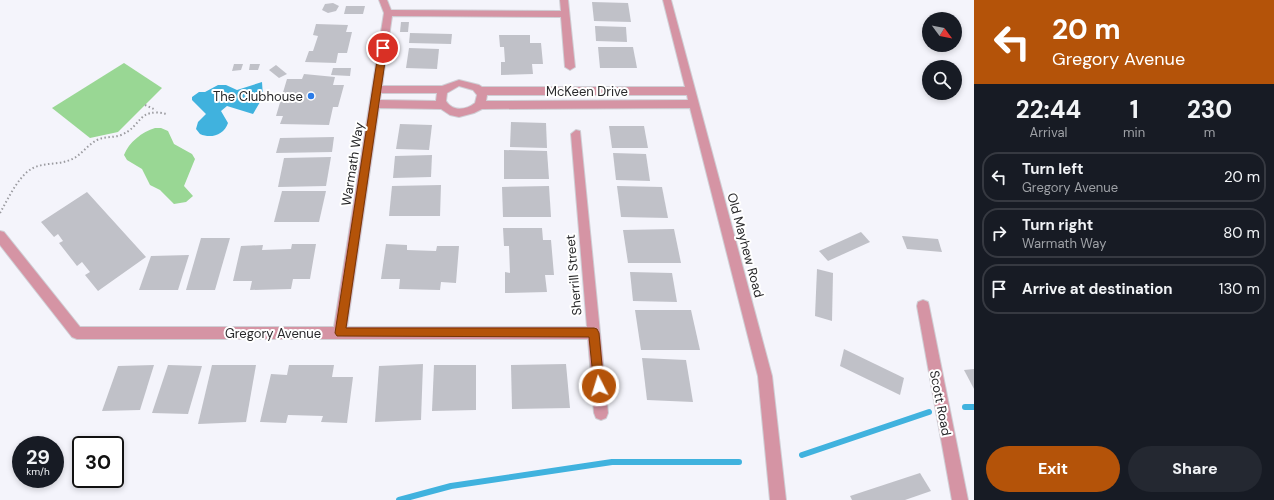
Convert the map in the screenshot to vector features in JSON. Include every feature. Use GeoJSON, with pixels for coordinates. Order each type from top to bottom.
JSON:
{"type":"FeatureCollection","features":[{"type":"Feature","properties":{"kind":"street","name":"Warmath Way"},"geometry":{"type":"LineString","coordinates":[[340,333],[388,13],[383,0]]}},
{"type":"Feature","properties":{"kind":"street"},"geometry":{"type":"LineString","coordinates":[[564,0],[570,67]]}},
{"type":"Feature","properties":{"kind":"street","name":"Old Mayhew Road"},"geometry":{"type":"LineString","coordinates":[[667,0],[765,376],[778,500]]}},
{"type":"Feature","properties":{"kind":"street"},"geometry":{"type":"LineString","coordinates":[[388,13],[565,14]]}},
{"type":"Feature","properties":{"kind":"street","name":"McKeen Drive"},"geometry":{"type":"LineString","coordinates":[[377,89],[444,90],[459,83],[471,84],[480,90],[691,91]]}},
{"type":"Feature","properties":{"kind":"street"},"geometry":{"type":"LineString","coordinates":[[442,105],[440,98],[444,90]]}},
{"type":"Feature","properties":{"kind":"street"},"geometry":{"type":"LineString","coordinates":[[480,90],[482,100],[480,105]]}},
{"type":"Feature","properties":{"kind":"street","name":"McKeen Drive"},"geometry":{"type":"LineString","coordinates":[[375,104],[442,105],[446,109],[458,113],[471,111],[480,105],[695,104]]}},
{"type":"Feature","properties":{"kind":"street","name":"Sherrill Street"},"geometry":{"type":"LineString","coordinates":[[576,134],[602,413]]}},
{"type":"Feature","properties":{"kind":"street","name":"Gregory Avenue"},"geometry":{"type":"LineString","coordinates":[[0,236],[77,333],[594,333]]}},
{"type":"Feature","properties":{"kind":"street","name":"Scott Road"},"geometry":{"type":"LineString","coordinates":[[923,306],[960,500]]}},
{"type":"Feature","properties":{"kind":"path"},"geometry":{"type":"LineString","coordinates":[[145,105],[167,114]]}},
{"type":"Feature","properties":{"kind":"path"},"geometry":{"type":"LineString","coordinates":[[0,213],[26,173],[47,162],[68,161],[100,138],[120,135],[126,132],[140,117],[156,110]]}},
{"type":"Feature","properties":{"kind":"green space"},"geometry":{"type":"Polygon","coordinates":[[[124,63],[162,88],[118,132],[90,138],[52,108],[124,63]]]}},
{"type":"Feature","properties":{"kind":"green space"},"geometry":{"type":"Polygon","coordinates":[[[155,128],[161,128],[168,131],[174,144],[192,154],[195,159],[184,186],[193,196],[186,202],[174,204],[160,190],[150,185],[142,169],[127,160],[124,155],[126,150],[136,138],[155,128]]]}},
{"type":"Feature","properties":{"kind":"water"},"geometry":{"type":"Polygon","coordinates":[[[262,82],[263,97],[253,114],[227,106],[221,111],[228,123],[220,133],[213,136],[208,136],[200,134],[196,129],[198,122],[206,114],[192,100],[192,97],[199,92],[205,92],[218,85],[226,85],[237,90],[262,82]]]}},
{"type":"Feature","properties":{"kind":"building"},"geometry":{"type":"Polygon","coordinates":[[[592,2],[628,3],[631,22],[594,21],[592,2]]]}},
{"type":"Feature","properties":{"kind":"building"},"geometry":{"type":"Polygon","coordinates":[[[333,3],[339,6],[336,11],[328,13],[322,10],[325,4],[333,3]]]}},
{"type":"Feature","properties":{"kind":"building"},"geometry":{"type":"Polygon","coordinates":[[[346,6],[365,6],[363,14],[344,14],[346,6]]]}},
{"type":"Feature","properties":{"kind":"building"},"geometry":{"type":"Polygon","coordinates":[[[401,22],[409,22],[408,32],[400,32],[401,22]]]}},
{"type":"Feature","properties":{"kind":"building"},"geometry":{"type":"Polygon","coordinates":[[[316,24],[348,25],[346,32],[352,32],[347,53],[338,53],[336,63],[305,62],[309,51],[313,51],[318,36],[313,35],[316,24]]]}},
{"type":"Feature","properties":{"kind":"building"},"geometry":{"type":"Polygon","coordinates":[[[595,26],[626,27],[627,42],[596,41],[595,26]]]}},
{"type":"Feature","properties":{"kind":"building"},"geometry":{"type":"Polygon","coordinates":[[[410,33],[452,34],[451,44],[409,43],[410,33]]]}},
{"type":"Feature","properties":{"kind":"building"},"geometry":{"type":"Polygon","coordinates":[[[499,35],[530,35],[530,43],[541,43],[543,64],[532,64],[533,74],[501,75],[501,62],[505,62],[504,47],[500,47],[499,35]]]}},
{"type":"Feature","properties":{"kind":"building"},"geometry":{"type":"Polygon","coordinates":[[[598,47],[633,47],[637,68],[600,68],[598,47]]]}},
{"type":"Feature","properties":{"kind":"building"},"geometry":{"type":"Polygon","coordinates":[[[409,48],[439,49],[437,69],[406,68],[409,48]]]}},
{"type":"Feature","properties":{"kind":"building"},"geometry":{"type":"Polygon","coordinates":[[[234,64],[243,64],[241,70],[232,71],[234,64]]]}},
{"type":"Feature","properties":{"kind":"building"},"geometry":{"type":"Polygon","coordinates":[[[250,64],[260,64],[258,70],[249,70],[250,64]]]}},
{"type":"Feature","properties":{"kind":"building"},"geometry":{"type":"Polygon","coordinates":[[[276,65],[287,74],[279,78],[269,70],[276,65]]]}},
{"type":"Feature","properties":{"kind":"building"},"geometry":{"type":"Polygon","coordinates":[[[333,68],[351,68],[350,76],[331,75],[333,68]]]}},
{"type":"Feature","properties":{"kind":"building","name":"The Clubhouse"},"geometry":{"type":"Polygon","coordinates":[[[304,74],[335,77],[333,85],[344,85],[338,107],[333,107],[329,125],[280,124],[283,116],[276,116],[287,79],[302,79],[304,74]]]}},
{"type":"Feature","properties":{"kind":"building"},"geometry":{"type":"Polygon","coordinates":[[[511,122],[546,123],[547,148],[510,147],[511,122]]]}},
{"type":"Feature","properties":{"kind":"building"},"geometry":{"type":"Polygon","coordinates":[[[400,124],[432,125],[429,150],[396,149],[400,124]]]}},
{"type":"Feature","properties":{"kind":"building"},"geometry":{"type":"Polygon","coordinates":[[[609,126],[644,126],[648,148],[612,148],[609,126]]]}},
{"type":"Feature","properties":{"kind":"building"},"geometry":{"type":"Polygon","coordinates":[[[334,137],[332,152],[276,153],[280,138],[334,137]]]}},
{"type":"Feature","properties":{"kind":"building"},"geometry":{"type":"Polygon","coordinates":[[[504,150],[547,151],[549,179],[504,179],[504,150]]]}},
{"type":"Feature","properties":{"kind":"building"},"geometry":{"type":"Polygon","coordinates":[[[613,153],[646,154],[650,181],[616,180],[613,153]]]}},
{"type":"Feature","properties":{"kind":"building"},"geometry":{"type":"Polygon","coordinates":[[[432,155],[431,177],[393,178],[395,156],[432,155]]]}},
{"type":"Feature","properties":{"kind":"building"},"geometry":{"type":"Polygon","coordinates":[[[331,157],[326,186],[278,187],[284,158],[331,157]]]}},
{"type":"Feature","properties":{"kind":"building"},"geometry":{"type":"Polygon","coordinates":[[[441,185],[440,216],[389,216],[392,186],[441,185]]]}},
{"type":"Feature","properties":{"kind":"building"},"geometry":{"type":"Polygon","coordinates":[[[549,186],[551,217],[503,217],[502,187],[549,186]]]}},
{"type":"Feature","properties":{"kind":"building"},"geometry":{"type":"Polygon","coordinates":[[[617,186],[662,187],[668,218],[621,217],[617,186]]]}},
{"type":"Feature","properties":{"kind":"building"},"geometry":{"type":"Polygon","coordinates":[[[282,191],[326,191],[319,222],[274,222],[282,191]]]}},
{"type":"Feature","properties":{"kind":"building"},"geometry":{"type":"Polygon","coordinates":[[[87,192],[146,257],[98,291],[85,275],[90,272],[82,262],[77,266],[59,243],[63,241],[58,234],[54,237],[41,222],[87,192]]]}},
{"type":"Feature","properties":{"kind":"building"},"geometry":{"type":"Polygon","coordinates":[[[503,228],[542,228],[543,240],[551,240],[554,275],[545,275],[547,292],[505,293],[505,272],[510,273],[509,246],[504,246],[503,228]]]}},
{"type":"Feature","properties":{"kind":"building"},"geometry":{"type":"Polygon","coordinates":[[[674,229],[681,263],[628,263],[623,230],[674,229]]]}},
{"type":"Feature","properties":{"kind":"building"},"geometry":{"type":"Polygon","coordinates":[[[861,232],[870,242],[828,261],[819,251],[861,232]]]}},
{"type":"Feature","properties":{"kind":"building"},"geometry":{"type":"Polygon","coordinates":[[[902,236],[938,239],[942,252],[907,249],[902,236]]]}},
{"type":"Feature","properties":{"kind":"building"},"geometry":{"type":"Polygon","coordinates":[[[201,238],[230,238],[215,290],[186,290],[201,238]]]}},
{"type":"Feature","properties":{"kind":"building"},"geometry":{"type":"Polygon","coordinates":[[[292,244],[316,244],[310,279],[293,279],[291,289],[250,290],[252,281],[233,281],[241,246],[263,245],[262,250],[291,249],[292,244]]]}},
{"type":"Feature","properties":{"kind":"building"},"geometry":{"type":"Polygon","coordinates":[[[386,244],[407,245],[407,250],[436,251],[437,246],[459,246],[456,283],[441,282],[440,290],[399,289],[400,279],[381,279],[386,244]]]}},
{"type":"Feature","properties":{"kind":"building"},"geometry":{"type":"Polygon","coordinates":[[[189,255],[178,290],[139,290],[151,256],[189,255]]]}},
{"type":"Feature","properties":{"kind":"building"},"geometry":{"type":"Polygon","coordinates":[[[817,269],[833,273],[832,321],[815,316],[817,269]]]}},
{"type":"Feature","properties":{"kind":"building"},"geometry":{"type":"Polygon","coordinates":[[[630,272],[672,273],[677,302],[633,301],[630,272]]]}},
{"type":"Feature","properties":{"kind":"building"},"geometry":{"type":"Polygon","coordinates":[[[635,310],[691,310],[700,350],[641,350],[635,310]]]}},
{"type":"Feature","properties":{"kind":"building"},"geometry":{"type":"Polygon","coordinates":[[[844,349],[904,378],[900,395],[840,366],[844,349]]]}},
{"type":"Feature","properties":{"kind":"building"},"geometry":{"type":"Polygon","coordinates":[[[642,358],[686,360],[693,402],[647,400],[642,358]]]}},
{"type":"Feature","properties":{"kind":"building"},"geometry":{"type":"Polygon","coordinates":[[[423,364],[421,420],[375,422],[379,366],[423,364]]]}},
{"type":"Feature","properties":{"kind":"building"},"geometry":{"type":"Polygon","coordinates":[[[566,364],[570,408],[512,409],[511,365],[566,364]]]}},
{"type":"Feature","properties":{"kind":"building"},"geometry":{"type":"Polygon","coordinates":[[[154,365],[140,410],[102,411],[118,366],[154,365]]]}},
{"type":"Feature","properties":{"kind":"building"},"geometry":{"type":"Polygon","coordinates":[[[168,365],[202,366],[188,414],[152,413],[168,365]]]}},
{"type":"Feature","properties":{"kind":"building"},"geometry":{"type":"Polygon","coordinates":[[[212,365],[256,365],[246,422],[198,424],[212,365]]]}},
{"type":"Feature","properties":{"kind":"building"},"geometry":{"type":"Polygon","coordinates":[[[289,365],[334,365],[332,377],[353,377],[347,423],[321,422],[323,416],[288,415],[286,423],[260,422],[271,374],[287,375],[289,365]]]}},
{"type":"Feature","properties":{"kind":"building"},"geometry":{"type":"Polygon","coordinates":[[[434,365],[476,365],[476,410],[432,411],[434,365]]]}},
{"type":"Feature","properties":{"kind":"building"},"geometry":{"type":"Polygon","coordinates":[[[974,369],[974,389],[964,370],[974,369]]]}},
{"type":"Feature","properties":{"kind":"building"},"geometry":{"type":"Polygon","coordinates":[[[920,473],[931,491],[905,500],[852,500],[850,496],[920,473]]]}},
{"type":"Feature","properties":{"kind":"waterway"},"geometry":{"type":"LineString","coordinates":[[965,407],[974,407]]}},
{"type":"Feature","properties":{"kind":"waterway"},"geometry":{"type":"LineString","coordinates":[[802,455],[929,412]]}},
{"type":"Feature","properties":{"kind":"waterway"},"geometry":{"type":"LineString","coordinates":[[399,500],[451,486],[612,462],[739,462]]}},
{"type":"Feature","properties":{"kind":"place","name":"The Clubhouse"},"geometry":{"type":"Point","coordinates":[311,96]}},
{"type":"Feature","properties":{"kind":"route"},"geometry":{"type":"LineString","coordinates":[[383,48],[340,333],[594,333],[599,386]]}}]}
